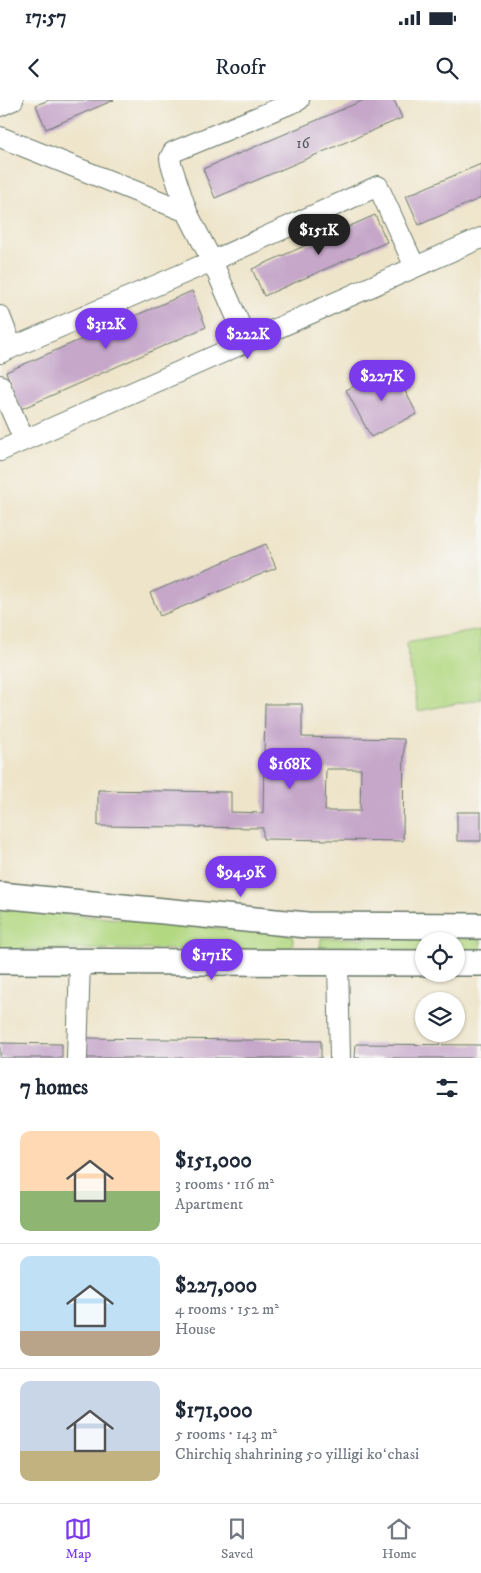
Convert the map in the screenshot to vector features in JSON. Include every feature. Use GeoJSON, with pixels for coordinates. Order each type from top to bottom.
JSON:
{"type":"FeatureCollection","features":[{"type":"Feature","properties":{"kind":"main road"},"geometry":{"type":"LineString","coordinates":[[0,895],[307,925],[481,926]]}},
{"type":"Feature","properties":{"kind":"main road"},"geometry":{"type":"LineString","coordinates":[[305,961],[307,925]]}},
{"type":"Feature","properties":{"kind":"main road"},"geometry":{"type":"LineString","coordinates":[[0,961],[415,963]]}},
{"type":"Feature","properties":{"kind":"main road"},"geometry":{"type":"LineString","coordinates":[[465,963],[481,964]]}},
{"type":"Feature","properties":{"kind":"street"},"geometry":{"type":"LineString","coordinates":[[0,106],[13,100]]}},
{"type":"Feature","properties":{"kind":"street"},"geometry":{"type":"LineString","coordinates":[[247,341],[212,261],[187,212],[170,158],[174,152],[299,100]]}},
{"type":"Feature","properties":{"kind":"street"},"geometry":{"type":"LineString","coordinates":[[0,137],[187,212]]}},
{"type":"Feature","properties":{"kind":"street"},"geometry":{"type":"LineString","coordinates":[[0,316],[6,350],[212,261],[378,186],[415,267]]}},
{"type":"Feature","properties":{"kind":"street"},"geometry":{"type":"LineString","coordinates":[[0,451],[481,238]]}},
{"type":"Feature","properties":{"kind":"street"},"geometry":{"type":"LineString","coordinates":[[0,385],[24,440]]}},
{"type":"Feature","properties":{"kind":"street"},"geometry":{"type":"LineString","coordinates":[[77,1058],[80,961]]}},
{"type":"Feature","properties":{"kind":"street"},"geometry":{"type":"LineString","coordinates":[[338,961],[340,1058]]}},
{"type":"Feature","properties":{"kind":"green space"},"geometry":{"type":"Polygon","coordinates":[[[481,630],[481,699],[418,711],[406,643],[481,630]]]}},
{"type":"Feature","properties":{"kind":"green space"},"geometry":{"type":"Polygon","coordinates":[[[0,908],[292,935],[293,942],[292,946],[286,950],[0,949],[0,908]]]}},
{"type":"Feature","properties":{"kind":"green space"},"geometry":{"type":"Polygon","coordinates":[[[321,938],[415,939],[415,953],[320,952],[321,938]]]}},
{"type":"Feature","properties":{"kind":"green space"},"geometry":{"type":"Polygon","coordinates":[[[465,939],[481,939],[481,953],[465,953],[465,939]]]}},
{"type":"Feature","properties":{"kind":"building"},"geometry":{"type":"Polygon","coordinates":[[[49,100],[114,100],[46,129],[36,105],[49,100]]]}},
{"type":"Feature","properties":{"kind":"building"},"geometry":{"type":"Polygon","coordinates":[[[364,100],[394,100],[402,118],[215,198],[203,169],[364,100]]]}},
{"type":"Feature","properties":{"kind":"building"},"geometry":{"type":"Polygon","coordinates":[[[481,164],[481,198],[419,225],[406,196],[481,164]]]}},
{"type":"Feature","properties":{"kind":"building"},"geometry":{"type":"Polygon","coordinates":[[[375,215],[387,242],[264,296],[252,269],[375,215]]]}},
{"type":"Feature","properties":{"kind":"building"},"geometry":{"type":"Polygon","coordinates":[[[192,291],[206,327],[21,409],[6,372],[192,291]]]}},
{"type":"Feature","properties":{"kind":"building"},"geometry":{"type":"Polygon","coordinates":[[[393,367],[417,414],[371,437],[346,390],[393,367]]]}},
{"type":"Feature","properties":{"kind":"building"},"geometry":{"type":"Polygon","coordinates":[[[266,544],[276,568],[160,616],[150,593],[266,544]]]}},
{"type":"Feature","properties":{"kind":"building"},"geometry":{"type":"Polygon","coordinates":[[[265,704],[302,704],[302,737],[404,739],[403,841],[263,839],[263,828],[98,826],[98,790],[231,792],[231,812],[263,813],[265,704]],[[326,769],[325,811],[360,811],[361,769],[326,769]]]}},
{"type":"Feature","properties":{"kind":"building"},"geometry":{"type":"Polygon","coordinates":[[[457,812],[481,812],[481,841],[457,841],[457,812]]]}},
{"type":"Feature","properties":{"kind":"building"},"geometry":{"type":"Polygon","coordinates":[[[86,1038],[321,1041],[321,1058],[86,1058],[86,1038]]]}},
{"type":"Feature","properties":{"kind":"building"},"geometry":{"type":"Polygon","coordinates":[[[0,1043],[62,1044],[62,1058],[0,1058],[0,1043]]]}},
{"type":"Feature","properties":{"kind":"building"},"geometry":{"type":"Polygon","coordinates":[[[356,1044],[481,1045],[481,1058],[355,1058],[356,1044]]]}}]}
